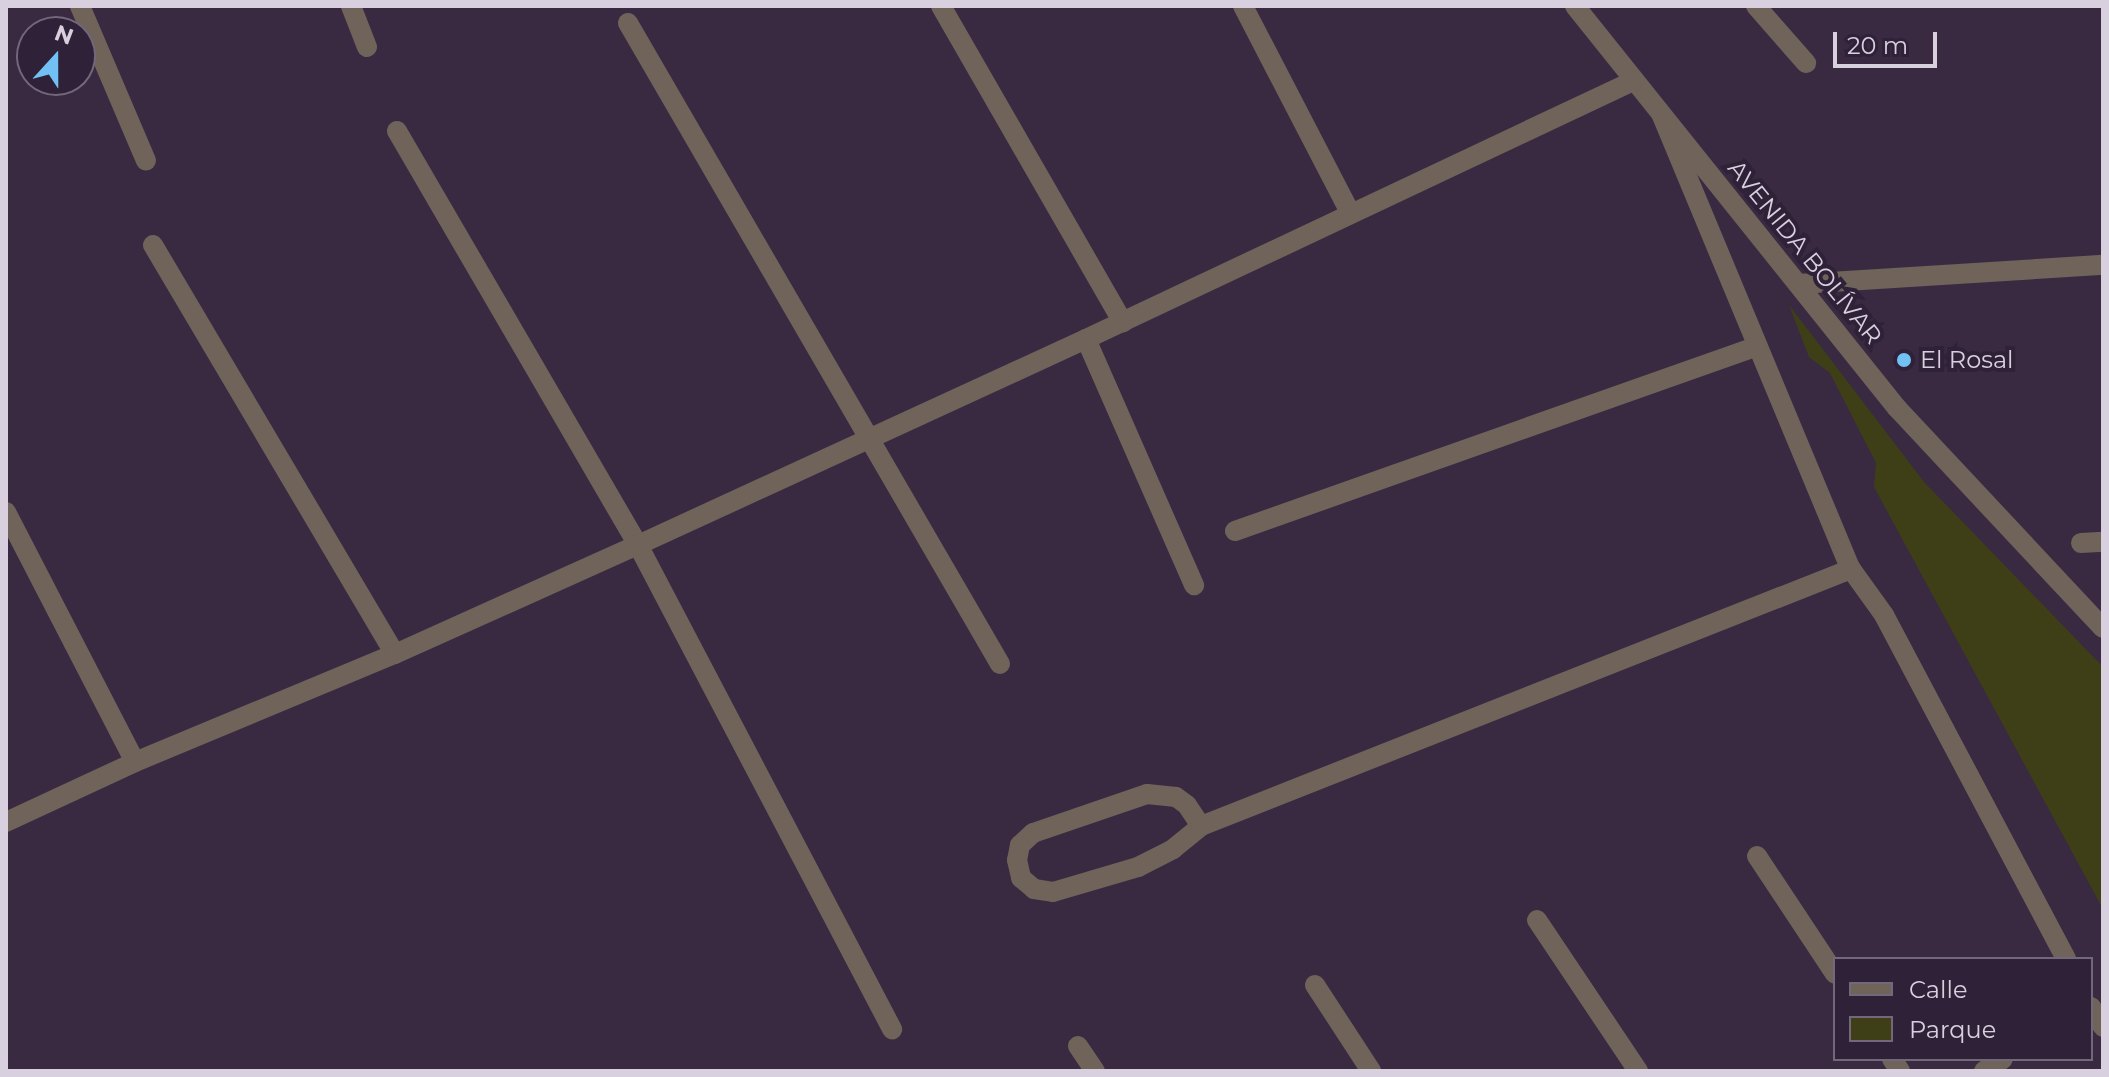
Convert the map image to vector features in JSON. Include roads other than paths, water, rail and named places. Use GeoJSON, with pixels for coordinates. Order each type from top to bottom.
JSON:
{"type":"FeatureCollection","features":[{"type":"Feature","properties":{"kind":"street"},"geometry":{"type":"LineString","coordinates":[[80,6],[146,161]]}},
{"type":"Feature","properties":{"kind":"street"},"geometry":{"type":"LineString","coordinates":[[351,6],[367,47]]}},
{"type":"Feature","properties":{"kind":"street"},"geometry":{"type":"LineString","coordinates":[[941,6],[1123,322]]}},
{"type":"Feature","properties":{"kind":"street"},"geometry":{"type":"LineString","coordinates":[[1243,6],[1350,212]]}},
{"type":"Feature","properties":{"kind":"street","name":"AVENIDA BOLÍVAR"},"geometry":{"type":"LineString","coordinates":[[1575,6],[1897,408],[2103,628]]}},
{"type":"Feature","properties":{"kind":"street"},"geometry":{"type":"LineString","coordinates":[[1756,6],[1806,63]]}},
{"type":"Feature","properties":{"kind":"street"},"geometry":{"type":"LineString","coordinates":[[628,23],[1000,664]]}},
{"type":"Feature","properties":{"kind":"street"},"geometry":{"type":"LineString","coordinates":[[6,822],[135,762],[395,654],[638,545],[869,436],[1123,322],[1350,212],[1633,81]]}},
{"type":"Feature","properties":{"kind":"street"},"geometry":{"type":"LineString","coordinates":[[1662,116],[1755,347],[1851,569],[1884,615],[2065,957]]}},
{"type":"Feature","properties":{"kind":"street"},"geometry":{"type":"LineString","coordinates":[[397,131],[638,545],[892,1029]]}},
{"type":"Feature","properties":{"kind":"street"},"geometry":{"type":"LineString","coordinates":[[153,245],[395,654]]}},
{"type":"Feature","properties":{"kind":"street"},"geometry":{"type":"LineString","coordinates":[[1798,284],[2103,265]]}},
{"type":"Feature","properties":{"kind":"street"},"geometry":{"type":"LineString","coordinates":[[1086,339],[1194,585]]}},
{"type":"Feature","properties":{"kind":"street"},"geometry":{"type":"LineString","coordinates":[[1235,531],[1755,347]]}},
{"type":"Feature","properties":{"kind":"street"},"geometry":{"type":"LineString","coordinates":[[6,512],[135,762]]}},
{"type":"Feature","properties":{"kind":"street"},"geometry":{"type":"LineString","coordinates":[[2081,543],[2103,542]]}},
{"type":"Feature","properties":{"kind":"street"},"geometry":{"type":"LineString","coordinates":[[1201,826],[1187,805],[1176,797],[1147,794],[1033,833],[1020,845],[1017,860],[1021,878],[1034,889],[1053,892],[1138,867],[1173,849],[1201,826],[1851,569]]}},
{"type":"Feature","properties":{"kind":"street"},"geometry":{"type":"LineString","coordinates":[[1757,856],[1833,971]]}},
{"type":"Feature","properties":{"kind":"street"},"geometry":{"type":"LineString","coordinates":[[1537,920],[1638,1071]]}},
{"type":"Feature","properties":{"kind":"street"},"geometry":{"type":"LineString","coordinates":[[1315,985],[1371,1071]]}},
{"type":"Feature","properties":{"kind":"street"},"geometry":{"type":"LineString","coordinates":[[1078,1046],[1095,1071]]}},
{"type":"Feature","properties":{"kind":"place","name":"El Rosal"},"geometry":{"type":"Point","coordinates":[1904,360]}}]}
